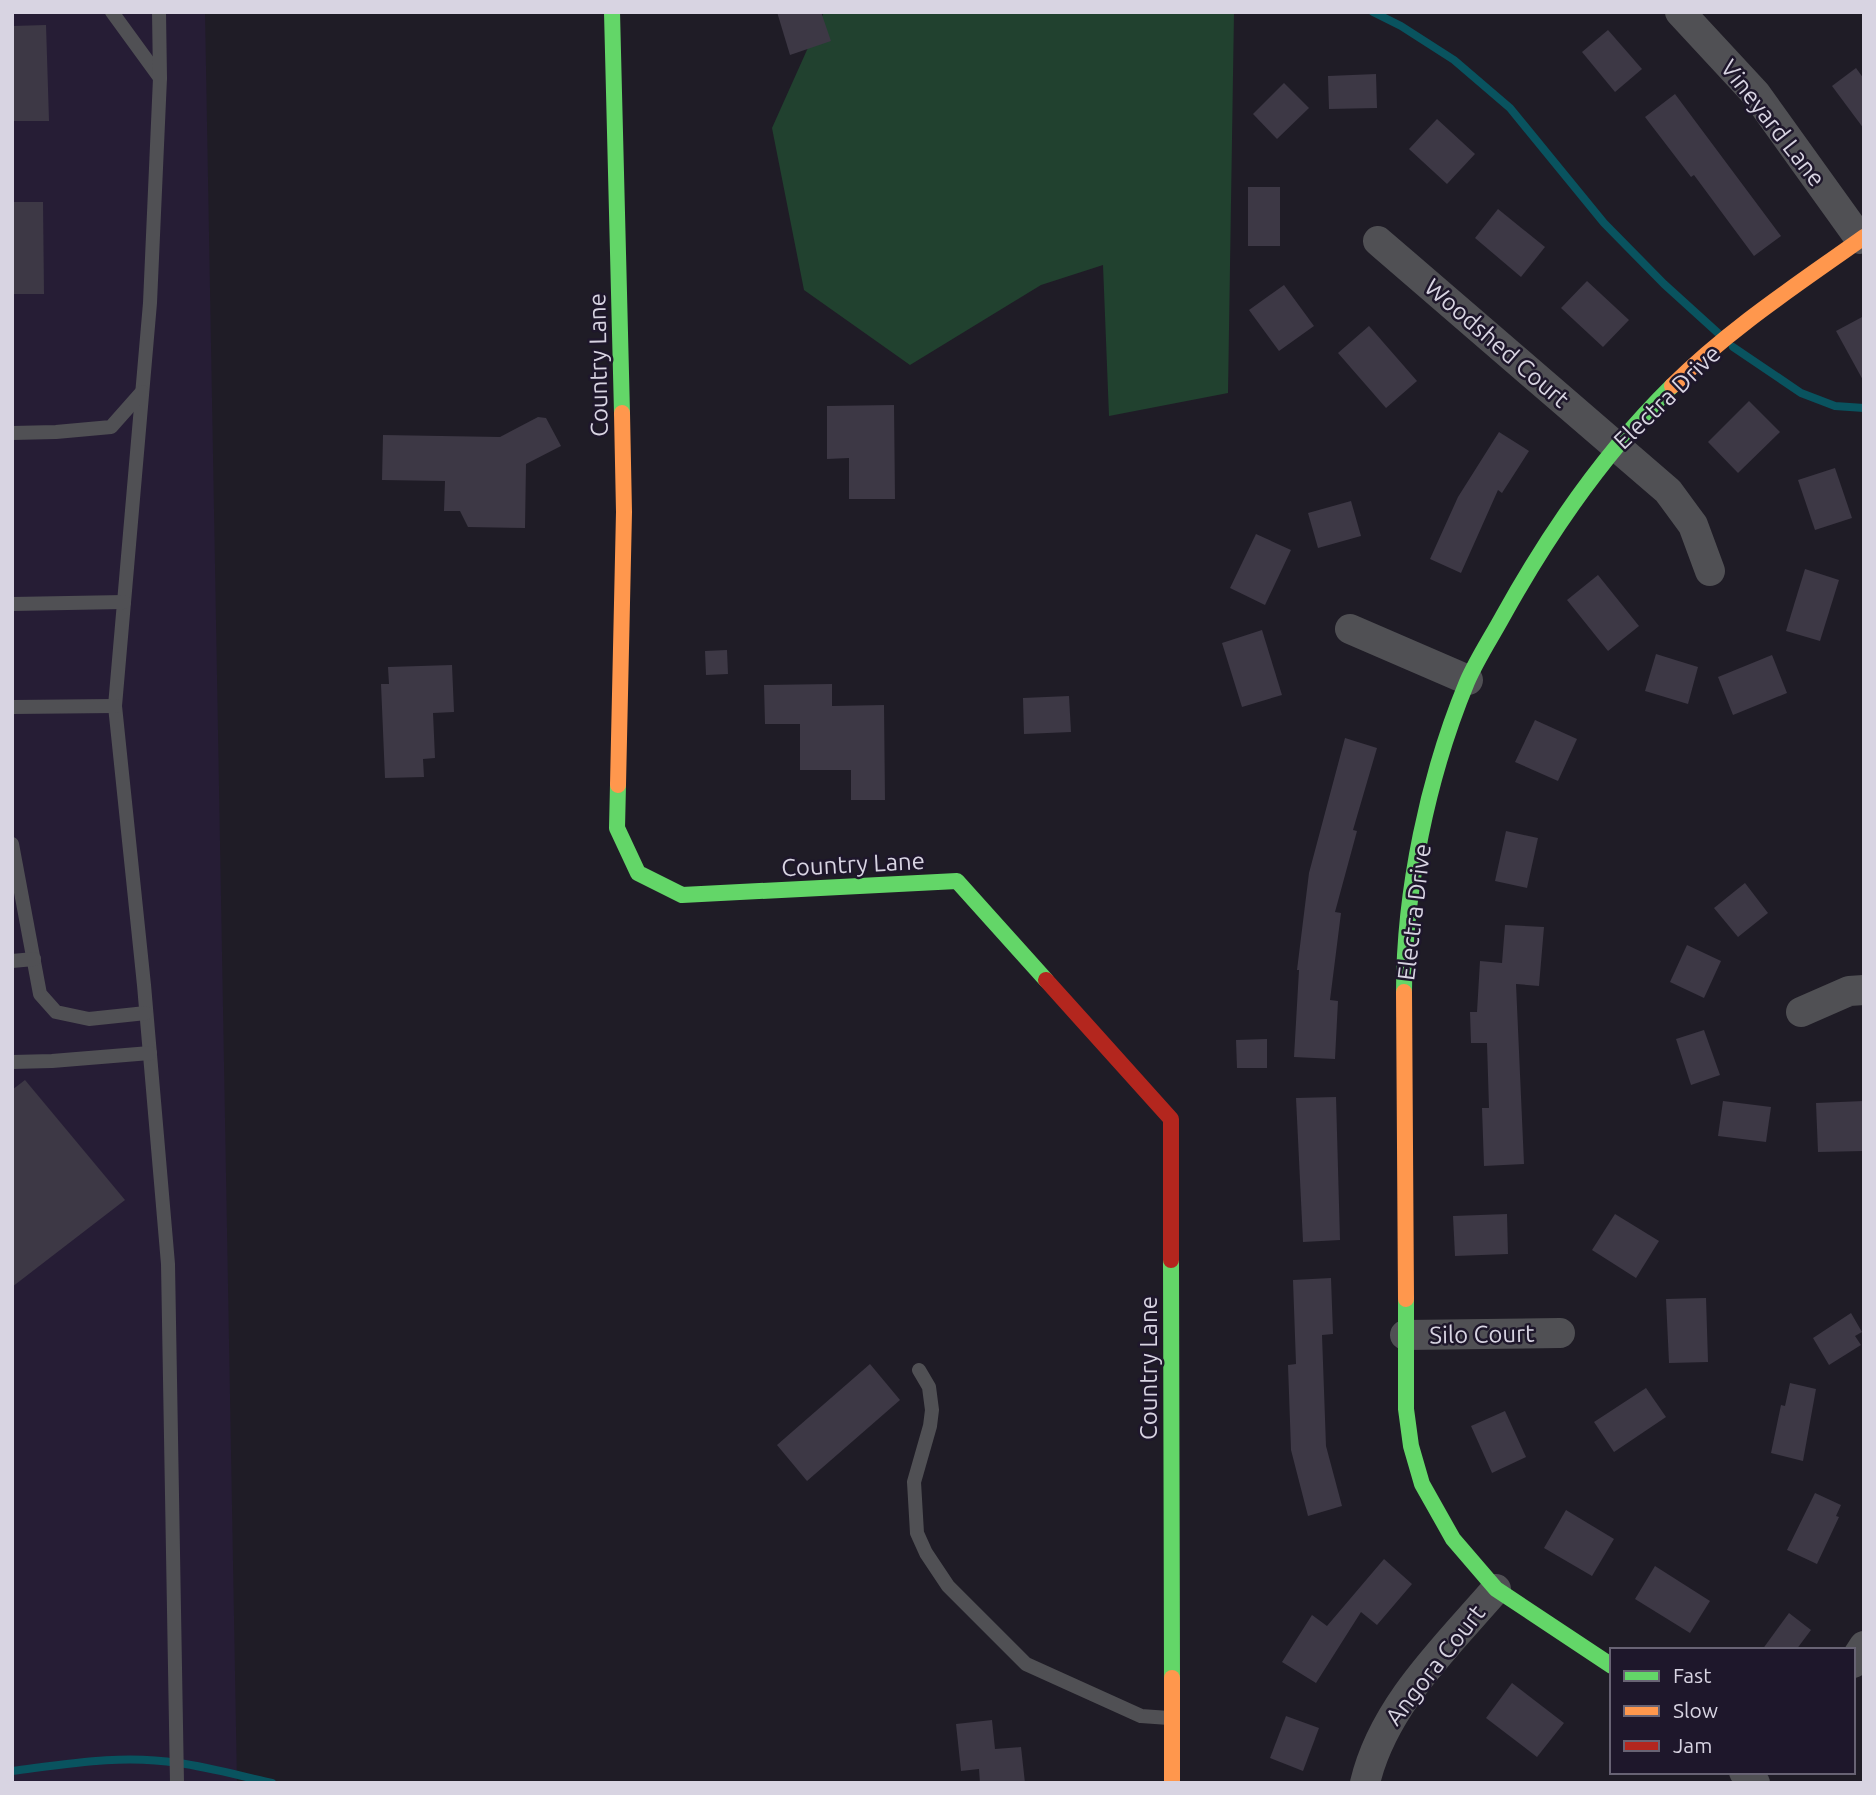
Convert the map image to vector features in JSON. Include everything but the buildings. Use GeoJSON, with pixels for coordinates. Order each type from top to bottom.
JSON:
{"type":"FeatureCollection","features":[{"type":"Feature","properties":{"kind":"street","name":"Country Lane"},"geometry":{"type":"LineString","coordinates":[[612,12],[624,512],[617,828],[638,873],[682,895],[957,881],[1171,1119],[1171,1783]]}},
{"type":"Feature","properties":{"kind":"street","name":"Vineyard Lane"},"geometry":{"type":"LineString","coordinates":[[1680,12],[1756,94],[1862,238]]}},
{"type":"Feature","properties":{"kind":"street","name":"Electra Drive"},"geometry":{"type":"LineString","coordinates":[[1610,1665],[1496,1590],[1453,1539],[1422,1484],[1411,1446],[1406,1409],[1405,1335],[1404,965],[1408,915],[1428,807],[1443,751],[1468,680],[1538,554],[1574,500],[1616,446],[1684,374],[1862,238]]}},
{"type":"Feature","properties":{"kind":"street","name":"Woodshed Court"},"geometry":{"type":"LineString","coordinates":[[1378,241],[1668,491],[1693,525],[1710,571]]}},
{"type":"Feature","properties":{"kind":"street"},"geometry":{"type":"LineString","coordinates":[[1350,629],[1468,680]]}},
{"type":"Feature","properties":{"kind":"street"},"geometry":{"type":"LineString","coordinates":[[1801,1012],[1849,991],[1864,990]]}},
{"type":"Feature","properties":{"kind":"street","name":"Silo Court"},"geometry":{"type":"LineString","coordinates":[[1405,1335],[1560,1333]]}},
{"type":"Feature","properties":{"kind":"street","name":"Angora Court"},"geometry":{"type":"LineString","coordinates":[[1364,1783],[1381,1735],[1396,1709],[1496,1590]]}},
{"type":"Feature","properties":{"kind":"lane"},"geometry":{"type":"LineString","coordinates":[[112,12],[160,78]]}},
{"type":"Feature","properties":{"kind":"lane"},"geometry":{"type":"LineString","coordinates":[[159,12],[160,78],[150,303],[115,706],[168,1264],[177,1783]]}},
{"type":"Feature","properties":{"kind":"lane"},"geometry":{"type":"LineString","coordinates":[[12,433],[111,427],[142,392]]}},
{"type":"Feature","properties":{"kind":"lane"},"geometry":{"type":"LineString","coordinates":[[12,604],[124,602]]}},
{"type":"Feature","properties":{"kind":"lane"},"geometry":{"type":"LineString","coordinates":[[12,707],[115,706]]}},
{"type":"Feature","properties":{"kind":"lane"},"geometry":{"type":"LineString","coordinates":[[12,844],[40,993],[56,1012],[89,1019],[146,1013]]}},
{"type":"Feature","properties":{"kind":"lane"},"geometry":{"type":"LineString","coordinates":[[12,961],[34,959]]}},
{"type":"Feature","properties":{"kind":"lane"},"geometry":{"type":"LineString","coordinates":[[12,1062],[149,1053]]}},
{"type":"Feature","properties":{"kind":"lane"},"geometry":{"type":"LineString","coordinates":[[919,1370],[929,1387],[932,1410],[914,1482],[917,1533],[926,1553],[948,1586],[1026,1664],[1140,1716],[1171,1718]]}},
{"type":"Feature","properties":{"kind":"shaded area"},"geometry":{"type":"Polygon","coordinates":[[[12,12],[205,12],[237,1783],[12,1783],[12,12]]]}},
{"type":"Feature","properties":{"kind":"green space"},"geometry":{"type":"Polygon","coordinates":[[[824,12],[1234,12],[1228,393],[1109,416],[1103,265],[1041,285],[910,365],[804,290],[772,128],[824,12]]]}},
{"type":"Feature","properties":{"kind":"waterway"},"geometry":{"type":"LineString","coordinates":[[1373,12],[1401,26],[1454,60],[1510,108],[1604,223],[1664,284],[1718,333]]}},
{"type":"Feature","properties":{"kind":"waterway"},"geometry":{"type":"LineString","coordinates":[[1733,347],[1801,393],[1835,406],[1864,408]]}},
{"type":"Feature","properties":{"kind":"waterway"},"geometry":{"type":"LineString","coordinates":[[12,1771],[136,1759],[213,1769],[272,1783]]}},
{"type":"Feature","properties":{"kind":"traffic: fast"},"geometry":{"type":"LineString","coordinates":[[612,12],[622,413]]}},
{"type":"Feature","properties":{"kind":"traffic: fast"},"geometry":{"type":"LineString","coordinates":[[1404,992],[1408,914],[1421,834],[1441,756],[1467,682],[1558,525],[1600,467],[1672,386]]}},
{"type":"Feature","properties":{"kind":"traffic: fast"},"geometry":{"type":"LineString","coordinates":[[618,785],[617,828],[638,873],[682,895],[957,881],[1046,980]]}},
{"type":"Feature","properties":{"kind":"traffic: fast"},"geometry":{"type":"LineString","coordinates":[[1171,1260],[1172,1678]]}},
{"type":"Feature","properties":{"kind":"traffic: fast"},"geometry":{"type":"LineString","coordinates":[[1406,1299],[1406,1409],[1411,1446],[1422,1484],[1453,1539],[1496,1589],[1610,1665]]}},
{"type":"Feature","properties":{"kind":"traffic: slow"},"geometry":{"type":"LineString","coordinates":[[1672,386],[1740,326],[1864,237]]}},
{"type":"Feature","properties":{"kind":"traffic: slow"},"geometry":{"type":"LineString","coordinates":[[618,785],[624,512],[622,413]]}},
{"type":"Feature","properties":{"kind":"traffic: slow"},"geometry":{"type":"LineString","coordinates":[[1404,992],[1406,1299]]}},
{"type":"Feature","properties":{"kind":"traffic: slow"},"geometry":{"type":"LineString","coordinates":[[1172,1678],[1172,1783]]}},
{"type":"Feature","properties":{"kind":"traffic: jam"},"geometry":{"type":"LineString","coordinates":[[1046,980],[1171,1119],[1171,1260]]}}]}
